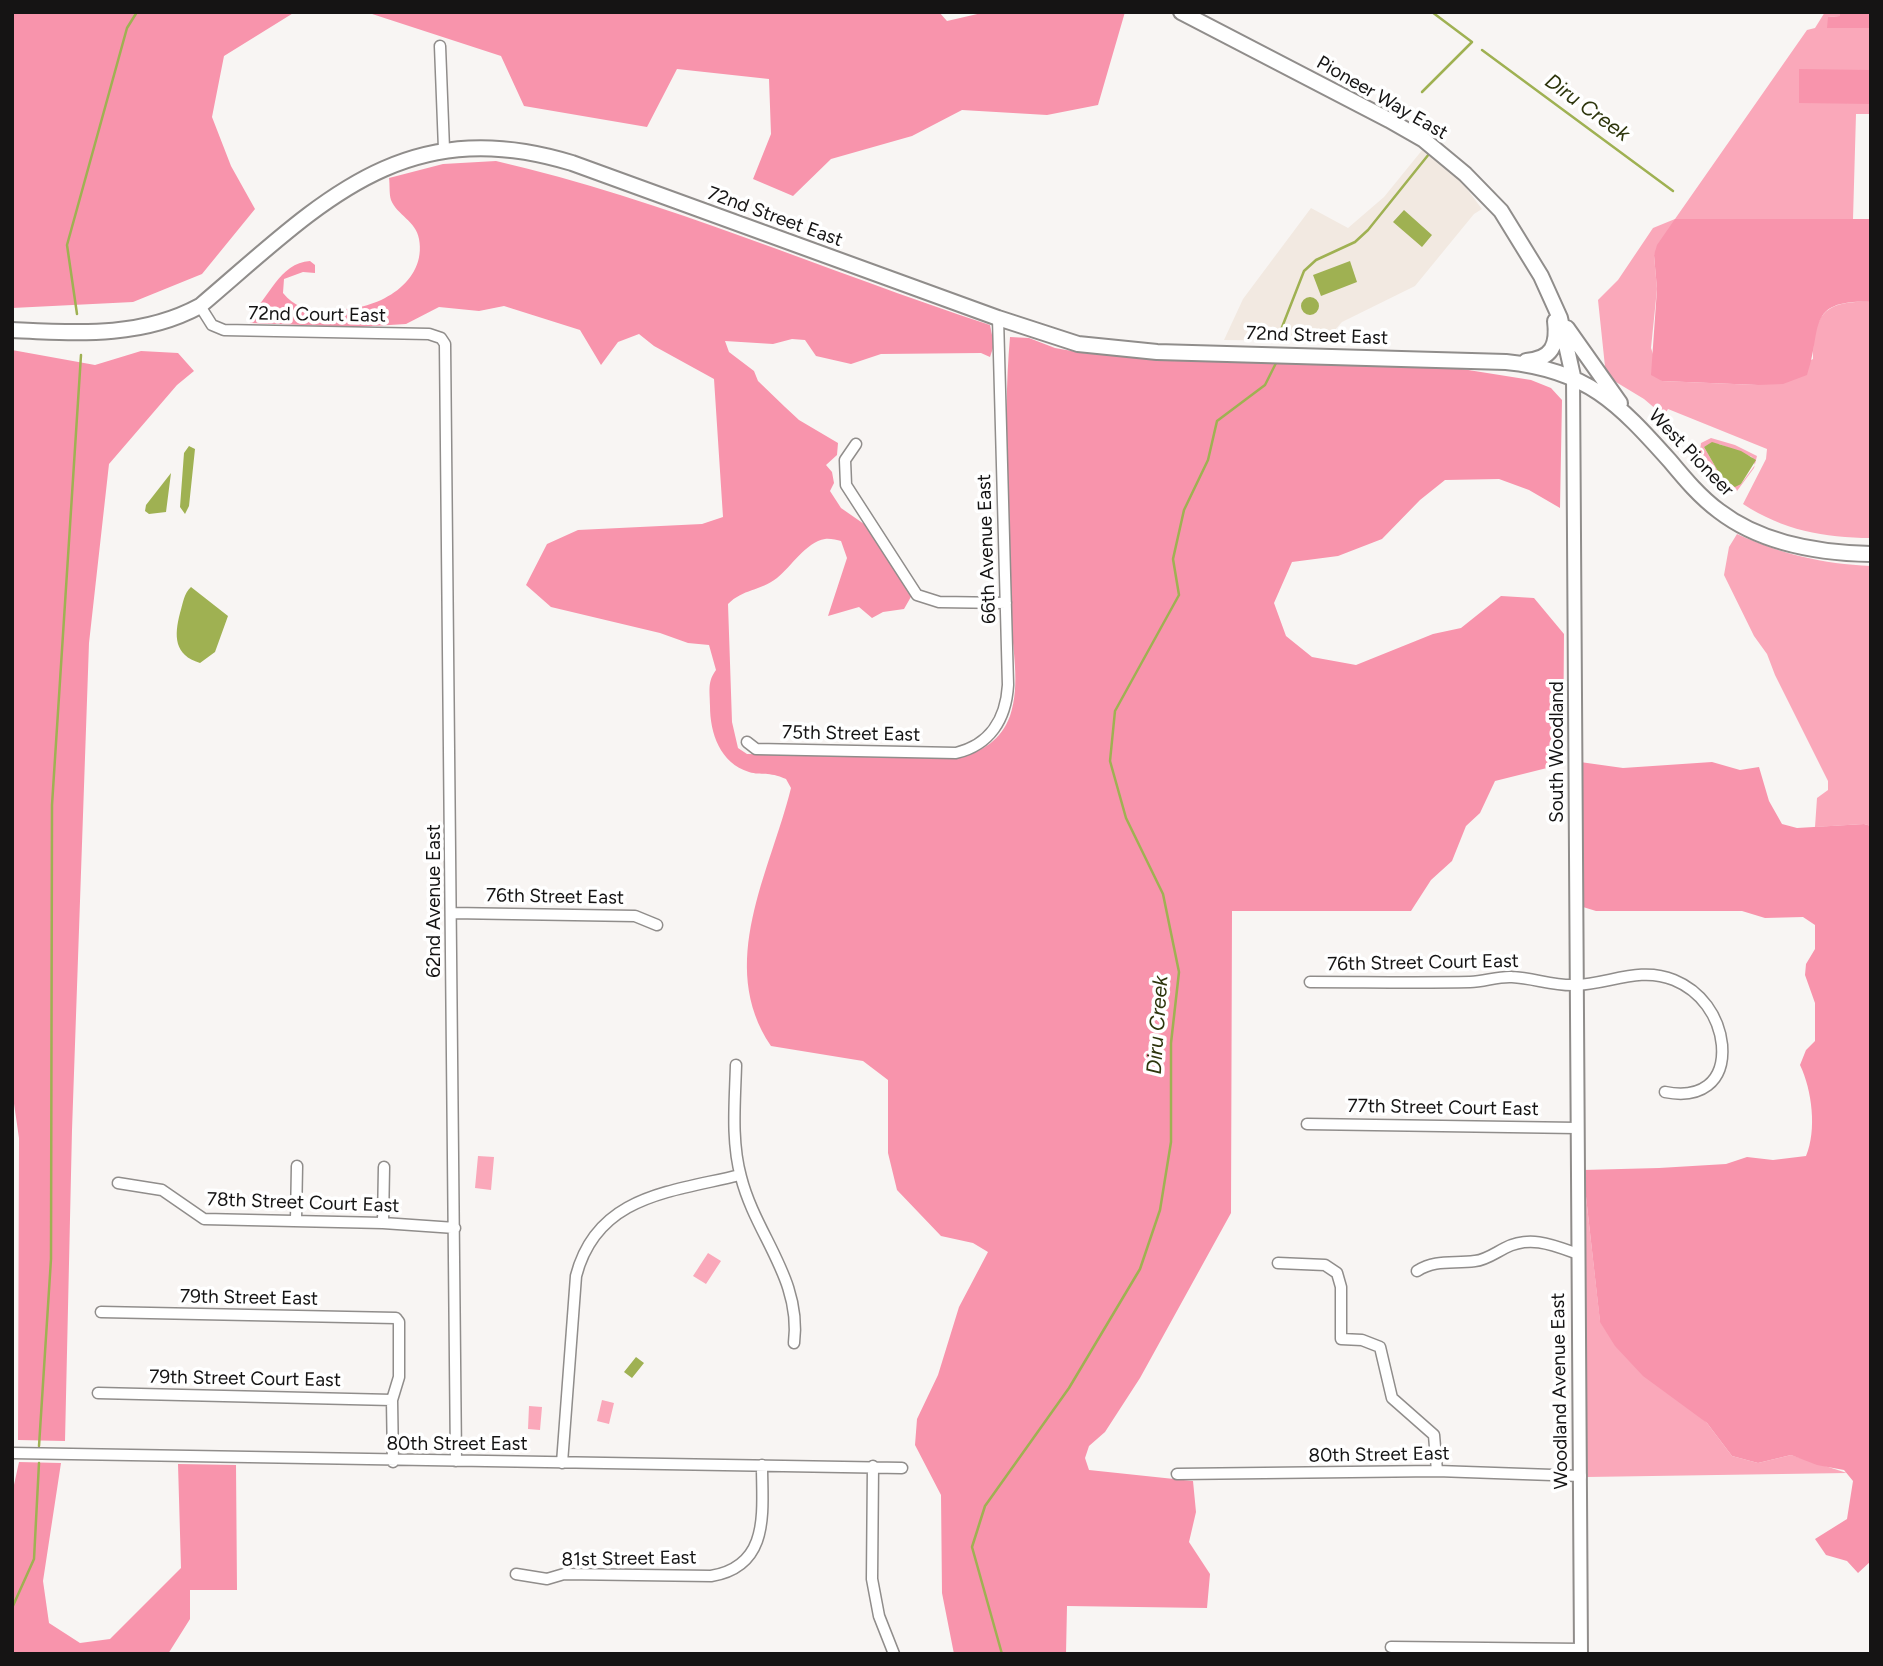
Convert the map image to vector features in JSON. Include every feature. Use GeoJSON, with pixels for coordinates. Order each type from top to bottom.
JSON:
{"type":"FeatureCollection","features":[{"type":"Feature","properties":{"kind":"main road","name":"Pioneer Way East"},"geometry":{"type":"LineString","coordinates":[[1181,12],[1378,114],[1432,146],[1465,174],[1501,211],[1551,295],[1560,318],[1573,376]]}},
{"type":"Feature","properties":{"kind":"main road","name":"72nd Street East"},"geometry":{"type":"LineString","coordinates":[[12,330],[123,331],[160,323],[200,306],[341,190],[389,166],[444,149],[500,148],[551,157],[998,318],[1078,344],[1117,350],[1506,362],[1543,367],[1573,376]]}},
{"type":"Feature","properties":{"kind":"main road"},"geometry":{"type":"LineString","coordinates":[[1506,362],[1542,358],[1553,349],[1557,334],[1551,295]]}},
{"type":"Feature","properties":{"kind":"main road"},"geometry":{"type":"LineString","coordinates":[[1560,318],[1631,418]]}},
{"type":"Feature","properties":{"kind":"main road","name":"West Pioneer"},"geometry":{"type":"LineString","coordinates":[[1573,376],[1631,418],[1703,498],[1735,522],[1797,546],[1871,554]]}},
{"type":"Feature","properties":{"kind":"street"},"geometry":{"type":"LineString","coordinates":[[440,46],[444,149]]}},
{"type":"Feature","properties":{"kind":"street","name":"72nd Court East"},"geometry":{"type":"LineString","coordinates":[[200,306],[212,325],[225,330],[429,334],[443,340]]}},
{"type":"Feature","properties":{"kind":"street","name":"66th Avenue East"},"geometry":{"type":"LineString","coordinates":[[956,753],[986,738],[1001,718],[1008,685],[998,318]]}},
{"type":"Feature","properties":{"kind":"street","name":"62nd Avenue East"},"geometry":{"type":"LineString","coordinates":[[443,340],[446,359],[456,1461]]}},
{"type":"Feature","properties":{"kind":"street","name":"South Woodland"},"geometry":{"type":"LineString","coordinates":[[1573,376],[1577,1128]]}},
{"type":"Feature","properties":{"kind":"street"},"geometry":{"type":"LineString","coordinates":[[856,444],[845,460],[846,485],[917,595],[939,602],[1006,603]]}},
{"type":"Feature","properties":{"kind":"street","name":"75th Street East"},"geometry":{"type":"LineString","coordinates":[[747,743],[756,749],[956,753]]}},
{"type":"Feature","properties":{"kind":"street","name":"76th Street East"},"geometry":{"type":"LineString","coordinates":[[452,913],[635,916],[657,925]]}},
{"type":"Feature","properties":{"kind":"street","name":"76th Street Court East"},"geometry":{"type":"LineString","coordinates":[[1310,982],[1470,982],[1513,977],[1548,984],[1578,985],[1652,974],[1687,986],[1705,1002],[1720,1035],[1722,1058],[1712,1085],[1698,1092],[1665,1092]]}},
{"type":"Feature","properties":{"kind":"street"},"geometry":{"type":"LineString","coordinates":[[736,1065],[735,1130],[740,1175],[751,1208],[790,1287],[797,1322],[794,1343]]}},
{"type":"Feature","properties":{"kind":"street","name":"77th Street Court East"},"geometry":{"type":"LineString","coordinates":[[1307,1124],[1577,1128]]}},
{"type":"Feature","properties":{"kind":"street","name":"Woodland Avenue East"},"geometry":{"type":"LineString","coordinates":[[1577,1128],[1581,1651]]}},
{"type":"Feature","properties":{"kind":"street"},"geometry":{"type":"LineString","coordinates":[[296,1220],[297,1166]]}},
{"type":"Feature","properties":{"kind":"street"},"geometry":{"type":"LineString","coordinates":[[383,1223],[384,1167]]}},
{"type":"Feature","properties":{"kind":"street"},"geometry":{"type":"LineString","coordinates":[[562,1463],[576,1276],[586,1250],[610,1217],[640,1201],[740,1175]]}},
{"type":"Feature","properties":{"kind":"street","name":"78th Street Court East"},"geometry":{"type":"LineString","coordinates":[[118,1184],[162,1190],[204,1219],[383,1223],[454,1228]]}},
{"type":"Feature","properties":{"kind":"street"},"geometry":{"type":"LineString","coordinates":[[1417,1271],[1433,1263],[1481,1260],[1526,1241],[1549,1244],[1578,1254]]}},
{"type":"Feature","properties":{"kind":"street"},"geometry":{"type":"LineString","coordinates":[[1278,1263],[1325,1265],[1336,1271],[1341,1287],[1341,1339],[1362,1339],[1380,1347],[1392,1398],[1428,1427],[1435,1437],[1437,1471]]}},
{"type":"Feature","properties":{"kind":"street","name":"79th Street East"},"geometry":{"type":"LineString","coordinates":[[101,1312],[396,1318],[399,1322],[399,1377],[392,1400]]}},
{"type":"Feature","properties":{"kind":"street","name":"79th Street Court East"},"geometry":{"type":"LineString","coordinates":[[98,1393],[392,1400]]}},
{"type":"Feature","properties":{"kind":"street"},"geometry":{"type":"LineString","coordinates":[[392,1400],[393,1462]]}},
{"type":"Feature","properties":{"kind":"street","name":"80th Street East"},"geometry":{"type":"LineString","coordinates":[[12,1453],[393,1462],[902,1468]]}},
{"type":"Feature","properties":{"kind":"street","name":"81st Street East"},"geometry":{"type":"LineString","coordinates":[[516,1574],[547,1579],[573,1574],[711,1576],[741,1564],[759,1538],[762,1465]]}},
{"type":"Feature","properties":{"kind":"street"},"geometry":{"type":"LineString","coordinates":[[873,1466],[872,1579],[879,1616],[894,1654]]}},
{"type":"Feature","properties":{"kind":"street","name":"80th Street East"},"geometry":{"type":"LineString","coordinates":[[1177,1475],[1437,1471],[1581,1476]]}},
{"type":"Feature","properties":{"kind":"street"},"geometry":{"type":"LineString","coordinates":[[1391,1647],[1581,1651]]}},
{"type":"Feature","properties":{"kind":"shaded area"},"geometry":{"type":"Polygon","coordinates":[[[12,12],[295,12],[224,56],[212,117],[231,166],[255,209],[202,274],[133,302],[12,308],[12,12]]]}},
{"type":"Feature","properties":{"kind":"shaded area"},"geometry":{"type":"Polygon","coordinates":[[[366,12],[939,12],[947,21],[986,12],[1125,12],[1098,105],[1047,115],[962,110],[912,136],[831,159],[793,196],[753,179],[771,134],[769,79],[677,69],[647,127],[524,106],[501,56],[366,12]]]}},
{"type":"Feature","properties":{"kind":"shaded area"},"geometry":{"type":"Polygon","coordinates":[[[1825,12],[1840,12],[1840,16],[1828,17],[1828,28],[1871,28],[1871,114],[1856,114],[1853,219],[1675,220],[1654,255],[1657,289],[1651,348],[1662,381],[1758,385],[1813,359],[1819,321],[1832,307],[1871,302],[1871,538],[1804,531],[1773,520],[1743,504],[1766,459],[1767,449],[1668,409],[1664,416],[1644,399],[1606,376],[1598,300],[1618,280],[1653,228],[1675,219],[1807,30],[1815,28],[1825,12]]]}},
{"type":"Feature","properties":{"kind":"shaded area"},"geometry":{"type":"Polygon","coordinates":[[[1840,12],[1871,12],[1871,28],[1827,28],[1828,17],[1840,16],[1840,12]]]}},
{"type":"Feature","properties":{"kind":"shaded area"},"geometry":{"type":"Polygon","coordinates":[[[1799,69],[1871,70],[1871,104],[1799,103],[1799,69]]]}},
{"type":"Feature","properties":{"kind":"shaded area"},"geometry":{"type":"Polygon","coordinates":[[[1423,149],[1461,181],[1482,209],[1474,214],[1415,286],[1342,322],[1325,341],[1224,340],[1243,299],[1311,208],[1348,228],[1384,197],[1423,149]]]}},
{"type":"Feature","properties":{"kind":"shaded area"},"geometry":{"type":"Polygon","coordinates":[[[496,161],[622,195],[990,325],[994,345],[990,357],[981,353],[881,354],[851,364],[816,356],[805,340],[792,339],[773,344],[725,341],[729,352],[754,371],[758,381],[799,420],[838,443],[837,455],[826,465],[832,472],[834,483],[830,491],[841,508],[864,524],[912,595],[904,609],[883,612],[872,618],[859,607],[828,616],[847,558],[841,541],[827,539],[811,545],[771,582],[740,595],[728,604],[732,722],[738,748],[747,754],[959,758],[983,748],[1002,732],[1010,716],[1015,691],[1007,441],[1010,337],[1029,338],[1055,348],[1083,353],[1150,359],[1373,363],[1462,369],[1531,380],[1551,388],[1562,400],[1560,508],[1529,490],[1499,479],[1445,480],[1420,500],[1382,539],[1338,556],[1292,562],[1274,603],[1286,636],[1312,657],[1356,665],[1433,634],[1461,628],[1501,596],[1534,598],[1564,634],[1563,764],[1495,781],[1480,813],[1466,826],[1452,861],[1431,880],[1411,911],[1232,911],[1231,1213],[1140,1378],[1105,1432],[1089,1446],[1085,1458],[1089,1470],[1193,1481],[1196,1512],[1189,1542],[1210,1574],[1207,1608],[1067,1606],[1066,1654],[954,1654],[942,1593],[941,1495],[915,1445],[917,1419],[938,1375],[959,1307],[988,1252],[973,1243],[941,1236],[897,1190],[888,1153],[888,1080],[863,1061],[771,1046],[755,1015],[748,983],[752,918],[791,788],[786,779],[739,768],[719,746],[710,716],[711,679],[716,670],[709,645],[688,643],[660,633],[551,607],[526,585],[547,544],[578,530],[702,524],[723,517],[714,379],[654,346],[639,334],[618,342],[601,365],[580,330],[504,306],[479,311],[439,307],[406,324],[357,327],[250,323],[248,317],[275,283],[299,263],[310,261],[315,265],[315,273],[303,272],[284,279],[283,293],[302,307],[317,310],[356,308],[385,298],[408,280],[416,268],[420,254],[419,239],[414,227],[391,200],[389,178],[443,164],[496,161]]]}},
{"type":"Feature","properties":{"kind":"shaded area"},"geometry":{"type":"Polygon","coordinates":[[[1404,210],[1432,235],[1422,247],[1393,222],[1404,210]]]}},
{"type":"Feature","properties":{"kind":"shaded area"},"geometry":{"type":"Polygon","coordinates":[[[1675,219],[1871,219],[1871,302],[1850,302],[1826,312],[1820,320],[1807,375],[1783,384],[1662,381],[1651,375],[1657,289],[1654,255],[1657,245],[1675,219]]]}},
{"type":"Feature","properties":{"kind":"shaded area"},"geometry":{"type":"Polygon","coordinates":[[[1350,261],[1357,282],[1321,296],[1313,275],[1350,261]]]}},
{"type":"Feature","properties":{"kind":"shaded area"},"geometry":{"type":"Polygon","coordinates":[[[1310,297],[1316,300],[1319,306],[1316,312],[1310,315],[1304,312],[1301,306],[1304,300],[1310,297]]]}},
{"type":"Feature","properties":{"kind":"shaded area"},"geometry":{"type":"Polygon","coordinates":[[[12,350],[95,365],[141,351],[178,353],[194,371],[177,385],[109,464],[89,643],[72,1130],[65,1441],[18,1440],[19,1138],[12,1090],[12,350]]]}},
{"type":"Feature","properties":{"kind":"shaded area"},"geometry":{"type":"Polygon","coordinates":[[[1711,438],[1735,445],[1757,456],[1755,465],[1752,457],[1719,444],[1704,447],[1723,480],[1741,484],[1755,466],[1737,491],[1722,482],[1699,458],[1701,443],[1711,438]]]}},
{"type":"Feature","properties":{"kind":"shaded area"},"geometry":{"type":"Polygon","coordinates":[[[1712,442],[1741,451],[1756,460],[1741,484],[1735,487],[1723,480],[1704,447],[1712,442]]]}},
{"type":"Feature","properties":{"kind":"shaded area"},"geometry":{"type":"Polygon","coordinates":[[[189,446],[195,449],[189,506],[185,514],[180,507],[184,453],[189,446]]]}},
{"type":"Feature","properties":{"kind":"shaded area"},"geometry":{"type":"Polygon","coordinates":[[[171,473],[166,512],[149,514],[145,511],[146,505],[171,473]]]}},
{"type":"Feature","properties":{"kind":"shaded area"},"geometry":{"type":"Polygon","coordinates":[[[1737,534],[1802,557],[1871,566],[1871,826],[1864,824],[1815,827],[1817,798],[1828,790],[1828,781],[1767,654],[1754,636],[1724,575],[1729,547],[1737,534]]]}},
{"type":"Feature","properties":{"kind":"shaded area"},"geometry":{"type":"Polygon","coordinates":[[[191,587],[228,616],[215,652],[200,663],[185,655],[177,637],[183,602],[191,587]]]}},
{"type":"Feature","properties":{"kind":"shaded area"},"geometry":{"type":"Polygon","coordinates":[[[1580,762],[1623,768],[1712,762],[1740,770],[1759,767],[1769,801],[1782,824],[1797,828],[1864,824],[1871,826],[1871,1561],[1858,1573],[1847,1561],[1826,1555],[1815,1539],[1847,1519],[1853,1481],[1844,1470],[1817,1465],[1791,1455],[1758,1463],[1732,1456],[1707,1423],[1643,1376],[1615,1346],[1600,1322],[1583,1170],[1726,1164],[1747,1157],[1773,1160],[1806,1156],[1811,1134],[1812,1110],[1808,1086],[1800,1065],[1806,1050],[1815,1041],[1815,1003],[1805,975],[1806,964],[1815,949],[1815,925],[1803,917],[1765,918],[1742,911],[1596,911],[1583,907],[1580,762]]]}},
{"type":"Feature","properties":{"kind":"shaded area"},"geometry":{"type":"Polygon","coordinates":[[[478,1156],[494,1157],[491,1190],[475,1188],[478,1156]]]}},
{"type":"Feature","properties":{"kind":"shaded area"},"geometry":{"type":"Polygon","coordinates":[[[1583,1170],[1600,1321],[1707,1423],[1732,1456],[1758,1463],[1791,1455],[1847,1473],[1587,1477],[1583,1170]]]}},
{"type":"Feature","properties":{"kind":"shaded area"},"geometry":{"type":"Polygon","coordinates":[[[708,1253],[721,1261],[706,1284],[693,1276],[708,1253]]]}},
{"type":"Feature","properties":{"kind":"shaded area"},"geometry":{"type":"Polygon","coordinates":[[[636,1357],[644,1363],[632,1378],[624,1372],[636,1357]]]}},
{"type":"Feature","properties":{"kind":"shaded area"},"geometry":{"type":"Polygon","coordinates":[[[602,1400],[614,1403],[609,1424],[597,1421],[602,1400]]]}},
{"type":"Feature","properties":{"kind":"shaded area"},"geometry":{"type":"Polygon","coordinates":[[[529,1406],[542,1407],[540,1430],[528,1429],[529,1406]]]}},
{"type":"Feature","properties":{"kind":"shaded area"},"geometry":{"type":"Polygon","coordinates":[[[19,1462],[61,1463],[43,1581],[49,1623],[80,1643],[110,1639],[181,1568],[178,1464],[236,1465],[237,1590],[190,1590],[190,1619],[168,1654],[12,1654],[12,1494],[19,1462]]]}},
{"type":"Feature","properties":{"kind":"waterway"},"geometry":{"type":"LineString","coordinates":[[77,314],[67,245],[127,28],[137,12]]}},
{"type":"Feature","properties":{"kind":"waterway","name":"Diru Creek"},"geometry":{"type":"LineString","coordinates":[[1422,92],[1472,42],[1432,12]]}},
{"type":"Feature","properties":{"kind":"waterway","name":"Diru Creek"},"geometry":{"type":"LineString","coordinates":[[1482,50],[1673,191]]}},
{"type":"Feature","properties":{"kind":"waterway","name":"Diru Creek"},"geometry":{"type":"LineString","coordinates":[[1419,114],[1445,135],[1443,137]]}},
{"type":"Feature","properties":{"kind":"waterway","name":"Diru Creek"},"geometry":{"type":"LineString","coordinates":[[1277,340],[1304,271],[1316,260],[1355,242],[1368,230],[1429,154]]}},
{"type":"Feature","properties":{"kind":"waterway"},"geometry":{"type":"LineString","coordinates":[[39,1446],[51,1259],[52,805],[81,355]]}},
{"type":"Feature","properties":{"kind":"waterway","name":"Diru Creek"},"geometry":{"type":"LineString","coordinates":[[1002,1654],[972,1547],[985,1506],[1069,1388],[1140,1269],[1160,1210],[1171,1142],[1171,1043],[1179,972],[1163,894],[1126,818],[1110,761],[1115,711],[1179,595],[1173,559],[1184,510],[1208,460],[1217,421],[1265,385],[1276,363]]}},
{"type":"Feature","properties":{"kind":"waterway"},"geometry":{"type":"LineString","coordinates":[[12,1608],[34,1559],[39,1463]]}}]}
